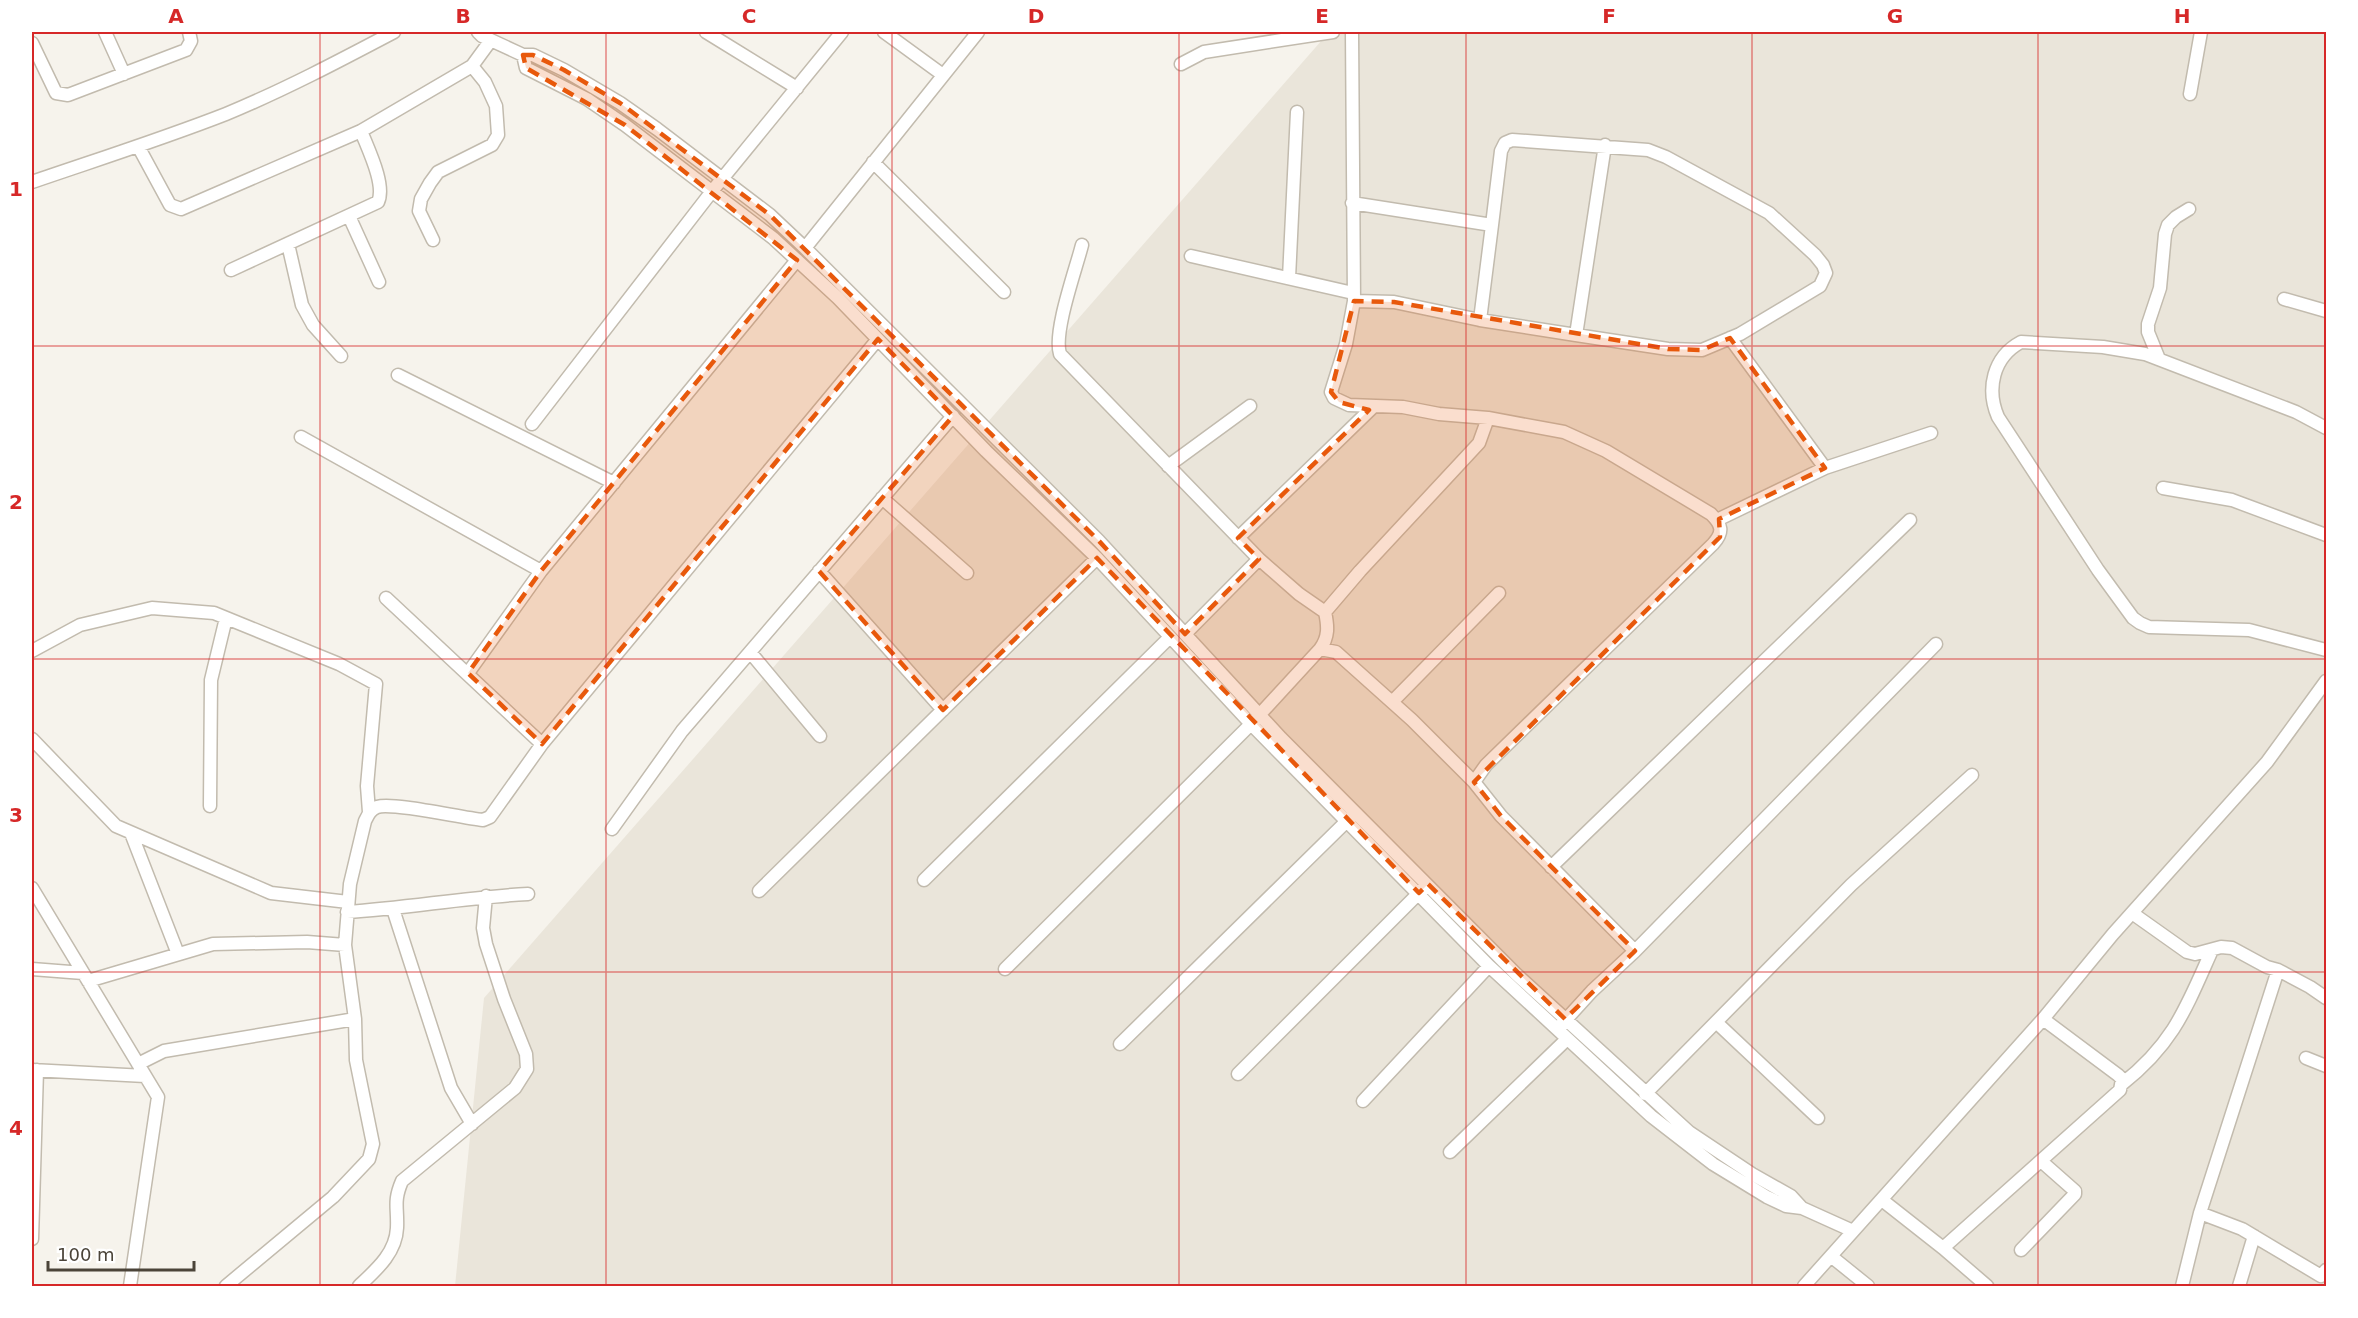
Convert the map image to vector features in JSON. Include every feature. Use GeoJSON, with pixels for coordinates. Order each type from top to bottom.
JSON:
{"type":"FeatureCollection","features":[{"type":"Feature","properties":{"kind":"street"},"geometry":{"type":"LineString","coordinates":[[105,32],[124,74]]}},
{"type":"Feature","properties":{"kind":"street"},"geometry":{"type":"LineString","coordinates":[[32,43],[56,93],[68,95],[186,50],[191,41],[189,32]]}},
{"type":"Feature","properties":{"kind":"street"},"geometry":{"type":"LineString","coordinates":[[32,181],[138,146],[226,113],[321,71],[394,32]]}},
{"type":"Feature","properties":{"kind":"street"},"geometry":{"type":"LineString","coordinates":[[478,32],[523,55],[533,55],[564,70],[635,114],[770,215],[805,248],[878,339],[1097,558],[1251,724],[1347,822],[1516,974],[1561,1024],[1568,1039],[1651,1116],[1713,1164],[1781,1204],[1802,1208],[1853,1231]]}},
{"type":"Feature","properties":{"kind":"street"},"geometry":{"type":"LineString","coordinates":[[706,32],[797,88]]}},
{"type":"Feature","properties":{"kind":"street"},"geometry":{"type":"LineString","coordinates":[[532,424],[712,190],[843,32]]}},
{"type":"Feature","properties":{"kind":"street"},"geometry":{"type":"LineString","coordinates":[[884,32],[943,75]]}},
{"type":"Feature","properties":{"kind":"street"},"geometry":{"type":"LineString","coordinates":[[805,248],[978,32]]}},
{"type":"Feature","properties":{"kind":"street"},"geometry":{"type":"LineString","coordinates":[[1180,64],[1204,52],[1333,32]]}},
{"type":"Feature","properties":{"kind":"street"},"geometry":{"type":"LineString","coordinates":[[1352,32],[1354,297],[1346,344],[1331,392],[1334,398],[1339,402],[1488,418],[1564,432],[1606,451],[1717,520],[1722,529],[1720,537],[1486,765],[1474,782]]}},
{"type":"Feature","properties":{"kind":"street"},"geometry":{"type":"LineString","coordinates":[[2190,94],[2200,32]]}},
{"type":"Feature","properties":{"kind":"street"},"geometry":{"type":"LineString","coordinates":[[138,146],[170,206],[181,209],[361,131],[472,66],[491,40]]}},
{"type":"Feature","properties":{"kind":"street"},"geometry":{"type":"LineString","coordinates":[[523,55],[526,69],[587,99],[625,125],[773,237],[797,260],[843,294],[980,423],[1099,542],[1258,714],[1355,812],[1489,966],[1697,1138],[1791,1196],[1802,1208]]}},
{"type":"Feature","properties":{"kind":"street"},"geometry":{"type":"LineString","coordinates":[[433,240],[419,211],[421,199],[429,183],[438,172],[492,145],[498,135],[496,106],[485,82],[472,66]]}},
{"type":"Feature","properties":{"kind":"street"},"geometry":{"type":"LineString","coordinates":[[1289,278],[1297,112]]}},
{"type":"Feature","properties":{"kind":"street"},"geometry":{"type":"LineString","coordinates":[[625,125],[635,114]]}},
{"type":"Feature","properties":{"kind":"street"},"geometry":{"type":"LineString","coordinates":[[231,270],[378,202],[382,195],[380,184],[361,131]]}},
{"type":"Feature","properties":{"kind":"street"},"geometry":{"type":"LineString","coordinates":[[1191,256],[1289,278],[1354,297],[1394,302],[1480,320],[1686,351],[1702,350],[1730,339],[1820,286],[1826,273],[1823,265],[1769,213],[1666,157],[1648,150],[1605,145],[1512,140],[1506,143],[1501,151],[1480,320]]}},
{"type":"Feature","properties":{"kind":"street"},"geometry":{"type":"LineString","coordinates":[[1576,335],[1605,145]]}},
{"type":"Feature","properties":{"kind":"street"},"geometry":{"type":"LineString","coordinates":[[873,162],[1004,292]]}},
{"type":"Feature","properties":{"kind":"street"},"geometry":{"type":"LineString","coordinates":[[1352,203],[1492,225]]}},
{"type":"Feature","properties":{"kind":"street"},"geometry":{"type":"LineString","coordinates":[[2158,359],[2148,332],[2148,324],[2160,288],[2165,234],[2168,225],[2176,217],[2189,210]]}},
{"type":"Feature","properties":{"kind":"street"},"geometry":{"type":"LineString","coordinates":[[349,216],[379,282]]}},
{"type":"Feature","properties":{"kind":"street"},"geometry":{"type":"LineString","coordinates":[[288,244],[302,305],[313,325],[341,356]]}},
{"type":"Feature","properties":{"kind":"street"},"geometry":{"type":"LineString","coordinates":[[1005,969],[1251,724],[1320,649],[1329,628],[1325,612],[1299,594],[1259,559],[1060,354],[1059,330],[1082,245]]}},
{"type":"Feature","properties":{"kind":"street"},"geometry":{"type":"LineString","coordinates":[[468,673],[541,571],[797,260]]}},
{"type":"Feature","properties":{"kind":"street"},"geometry":{"type":"LineString","coordinates":[[2284,299],[2326,311]]}},
{"type":"Feature","properties":{"kind":"street"},"geometry":{"type":"LineString","coordinates":[[369,812],[378,807],[399,807],[483,820],[490,817],[542,744],[878,339]]}},
{"type":"Feature","properties":{"kind":"street"},"geometry":{"type":"LineString","coordinates":[[1730,339],[1825,468]]}},
{"type":"Feature","properties":{"kind":"street"},"geometry":{"type":"LineString","coordinates":[[2326,428],[2296,412],[2145,354],[2103,347],[2021,342],[2004,355],[1994,374],[1990,389],[1992,404],[2005,428],[2092,561],[2133,618],[2149,627],[2249,630],[2326,650]]}},
{"type":"Feature","properties":{"kind":"street"},"geometry":{"type":"LineString","coordinates":[[398,375],[614,483]]}},
{"type":"Feature","properties":{"kind":"street"},"geometry":{"type":"LineString","coordinates":[[1168,466],[1250,406]]}},
{"type":"Feature","properties":{"kind":"street"},"geometry":{"type":"LineString","coordinates":[[1238,538],[1374,406]]}},
{"type":"Feature","properties":{"kind":"street"},"geometry":{"type":"LineString","coordinates":[[612,828],[681,731],[953,416]]}},
{"type":"Feature","properties":{"kind":"street"},"geometry":{"type":"LineString","coordinates":[[1325,612],[1479,443],[1488,418]]}},
{"type":"Feature","properties":{"kind":"street"},"geometry":{"type":"LineString","coordinates":[[969,432],[980,423]]}},
{"type":"Feature","properties":{"kind":"street"},"geometry":{"type":"LineString","coordinates":[[1717,520],[1825,468],[1931,433]]}},
{"type":"Feature","properties":{"kind":"street"},"geometry":{"type":"LineString","coordinates":[[301,437],[541,571]]}},
{"type":"Feature","properties":{"kind":"street"},"geometry":{"type":"LineString","coordinates":[[2163,488],[2232,500],[2326,535]]}},
{"type":"Feature","properties":{"kind":"street"},"geometry":{"type":"LineString","coordinates":[[882,498],[967,573]]}},
{"type":"Feature","properties":{"kind":"street"},"geometry":{"type":"LineString","coordinates":[[1551,867],[1910,520]]}},
{"type":"Feature","properties":{"kind":"street"},"geometry":{"type":"LineString","coordinates":[[759,891],[1097,558]]}},
{"type":"Feature","properties":{"kind":"street"},"geometry":{"type":"LineString","coordinates":[[1185,634],[1259,559]]}},
{"type":"Feature","properties":{"kind":"street"},"geometry":{"type":"LineString","coordinates":[[819,571],[943,710]]}},
{"type":"Feature","properties":{"kind":"street"},"geometry":{"type":"LineString","coordinates":[[1392,702],[1499,593]]}},
{"type":"Feature","properties":{"kind":"street"},"geometry":{"type":"LineString","coordinates":[[386,598],[542,744]]}},
{"type":"Feature","properties":{"kind":"street"},"geometry":{"type":"LineString","coordinates":[[32,651],[80,625],[152,608],[214,613],[339,664],[376,684],[367,786],[369,812],[350,884],[345,945],[355,1019],[356,1060],[373,1144],[369,1159],[333,1197],[226,1287]]}},
{"type":"Feature","properties":{"kind":"street"},"geometry":{"type":"LineString","coordinates":[[210,806],[211,680],[226,618]]}},
{"type":"Feature","properties":{"kind":"street"},"geometry":{"type":"LineString","coordinates":[[924,880],[1170,637]]}},
{"type":"Feature","properties":{"kind":"street"},"geometry":{"type":"LineString","coordinates":[[1561,1024],[1936,644]]}},
{"type":"Feature","properties":{"kind":"street"},"geometry":{"type":"LineString","coordinates":[[1320,649],[1336,652],[1392,702],[1474,782],[1501,816],[1635,951]]}},
{"type":"Feature","properties":{"kind":"street"},"geometry":{"type":"LineString","coordinates":[[750,652],[820,736]]}},
{"type":"Feature","properties":{"kind":"street"},"geometry":{"type":"LineString","coordinates":[[1804,1287],[2043,1019],[2132,913],[2267,762],[2326,681]]}},
{"type":"Feature","properties":{"kind":"street"},"geometry":{"type":"LineString","coordinates":[[32,739],[116,826],[271,892],[348,907],[393,909],[486,896],[528,894]]}},
{"type":"Feature","properties":{"kind":"street"},"geometry":{"type":"LineString","coordinates":[[1645,1094],[1851,885],[1972,775]]}},
{"type":"Feature","properties":{"kind":"street"},"geometry":{"type":"LineString","coordinates":[[1120,1044],[1355,812]]}},
{"type":"Feature","properties":{"kind":"street"},"geometry":{"type":"LineString","coordinates":[[131,833],[178,954]]}},
{"type":"Feature","properties":{"kind":"street"},"geometry":{"type":"LineString","coordinates":[[32,888],[158,1097],[130,1287]]}},
{"type":"Feature","properties":{"kind":"street"},"geometry":{"type":"LineString","coordinates":[[1238,1074],[1423,888]]}},
{"type":"Feature","properties":{"kind":"street"},"geometry":{"type":"LineString","coordinates":[[359,1287],[390,1253],[395,1244],[397,1226],[395,1204],[402,1180],[515,1088],[527,1069],[526,1054],[504,999],[486,944],[483,928],[486,896]]}},
{"type":"Feature","properties":{"kind":"street"},"geometry":{"type":"LineString","coordinates":[[393,909],[451,1088],[472,1124]]}},
{"type":"Feature","properties":{"kind":"street"},"geometry":{"type":"LineString","coordinates":[[2132,913],[2187,952],[2195,954],[2221,947],[2232,948],[2326,998]]}},
{"type":"Feature","properties":{"kind":"street"},"geometry":{"type":"LineString","coordinates":[[32,969],[85,977],[213,944],[307,942],[345,945]]}},
{"type":"Feature","properties":{"kind":"street"},"geometry":{"type":"LineString","coordinates":[[1942,1248],[2116,1096],[2122,1084],[2148,1062],[2174,1031],[2212,950]]}},
{"type":"Feature","properties":{"kind":"street"},"geometry":{"type":"LineString","coordinates":[[1363,1101],[1489,966]]}},
{"type":"Feature","properties":{"kind":"street"},"geometry":{"type":"LineString","coordinates":[[2182,1287],[2200,1213],[2277,970]]}},
{"type":"Feature","properties":{"kind":"street"},"geometry":{"type":"LineString","coordinates":[[138,1064],[164,1051],[355,1019]]}},
{"type":"Feature","properties":{"kind":"street"},"geometry":{"type":"LineString","coordinates":[[2043,1019],[2118,1075],[2122,1079],[2122,1084]]}},
{"type":"Feature","properties":{"kind":"street"},"geometry":{"type":"LineString","coordinates":[[1716,1022],[1818,1118]]}},
{"type":"Feature","properties":{"kind":"street"},"geometry":{"type":"LineString","coordinates":[[1450,1152],[1568,1039]]}},
{"type":"Feature","properties":{"kind":"street"},"geometry":{"type":"LineString","coordinates":[[2306,1058],[2326,1066]]}},
{"type":"Feature","properties":{"kind":"street"},"geometry":{"type":"LineString","coordinates":[[32,1239],[34,1070],[145,1076]]}},
{"type":"Feature","properties":{"kind":"street"},"geometry":{"type":"LineString","coordinates":[[2021,1250],[2075,1194],[2075,1191],[2041,1161]]}},
{"type":"Feature","properties":{"kind":"street"},"geometry":{"type":"LineString","coordinates":[[1882,1200],[1987,1287]]}},
{"type":"Feature","properties":{"kind":"street"},"geometry":{"type":"LineString","coordinates":[[2200,1213],[2254,1236],[2325,1275]]}},
{"type":"Feature","properties":{"kind":"street"},"geometry":{"type":"LineString","coordinates":[[2239,1287],[2254,1236]]}},
{"type":"Feature","properties":{"kind":"street"},"geometry":{"type":"LineString","coordinates":[[1832,1257],[1868,1287]]}},
{"type":"Feature","properties":{"kind":"highlighted area"},"geometry":{"type":"Polygon","coordinates":[[[523,55],[533,55],[564,70],[620,103],[770,215],[1099,541],[1185,634],[1259,559],[1238,538],[1369,410],[1339,402],[1331,392],[1354,301],[1394,302],[1668,349],[1702,350],[1730,338],[1825,468],[1719,519],[1720,537],[1474,782],[1501,816],[1635,951],[1565,1019],[1428,884],[1419,893],[1097,558],[943,710],[819,571],[953,416],[878,339],[542,744],[468,673],[541,571],[797,260],[625,125],[526,68],[523,55]]]}},
{"type":"Feature","properties":{"kind":"shaded area"},"geometry":{"type":"Polygon","coordinates":[[[1329,32],[2326,32],[2326,1286],[455,1286],[484,998],[1329,32]]]}}]}
